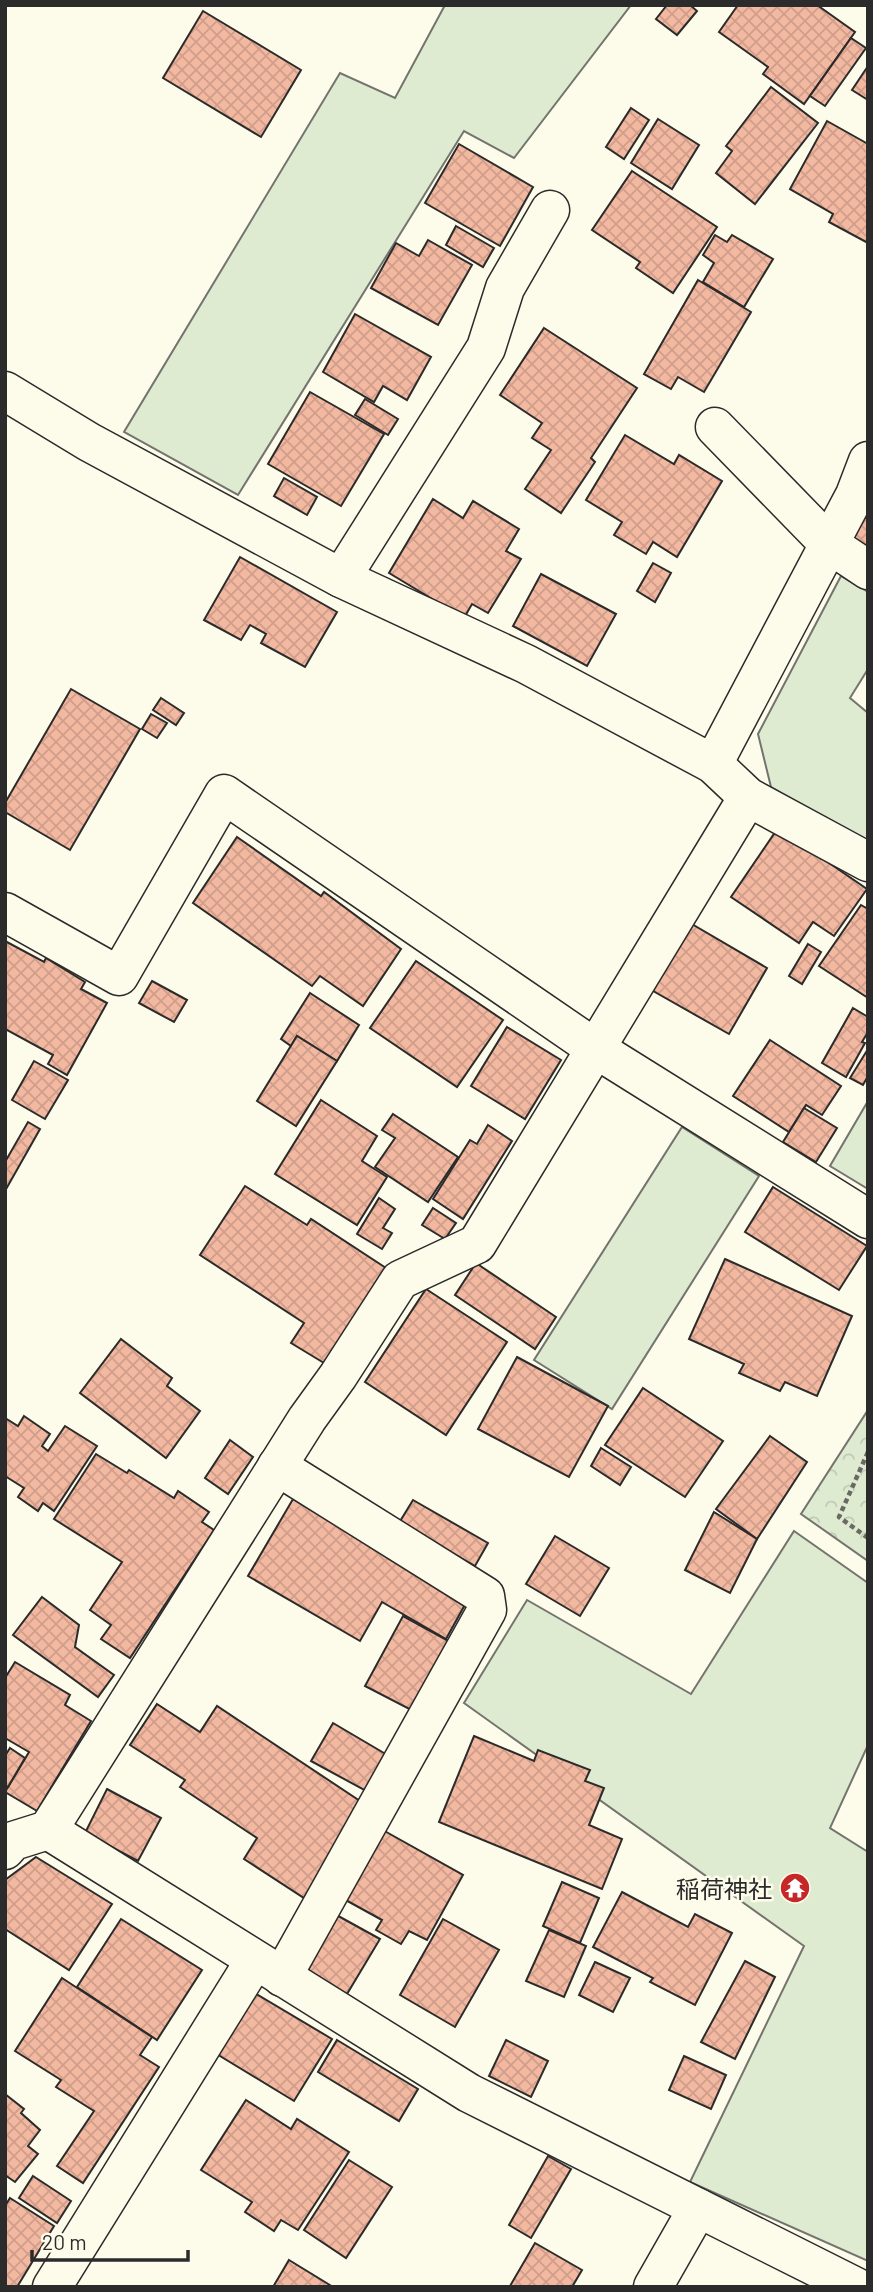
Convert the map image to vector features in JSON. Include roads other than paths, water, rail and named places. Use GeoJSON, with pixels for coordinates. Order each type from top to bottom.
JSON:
{"type":"FeatureCollection","features":[{"type":"Feature","properties":{"kind":"street"},"geometry":{"type":"LineString","coordinates":[[341,578],[486,348],[505,288],[550,210]]}},
{"type":"Feature","properties":{"kind":"street"},"geometry":{"type":"LineString","coordinates":[[5,391],[89,442],[341,578],[526,664],[713,764],[748,797],[868,862]]}},
{"type":"Feature","properties":{"kind":"street"},"geometry":{"type":"LineString","coordinates":[[715,427],[829,544],[868,570]]}},
{"type":"Feature","properties":{"kind":"street"},"geometry":{"type":"LineString","coordinates":[[713,764],[855,495],[868,461]]}},
{"type":"Feature","properties":{"kind":"street"},"geometry":{"type":"LineString","coordinates":[[5,912],[119,976],[224,793],[596,1049],[868,1219]]}},
{"type":"Feature","properties":{"kind":"street"},"geometry":{"type":"LineString","coordinates":[[748,797],[477,1244],[400,1280],[277,1466],[23,1833],[269,1968],[469,2094],[856,2287]]}},
{"type":"Feature","properties":{"kind":"street"},"geometry":{"type":"LineString","coordinates":[[52,2287],[269,1968],[486,1610],[485,1597],[277,1466]]}},
{"type":"Feature","properties":{"kind":"street"},"geometry":{"type":"LineString","coordinates":[[653,2287],[698,2208]]}},
{"type":"Feature","properties":{"kind":"place","name":"稲荷神社"},"geometry":{"type":"Point","coordinates":[795,1888]}}]}
